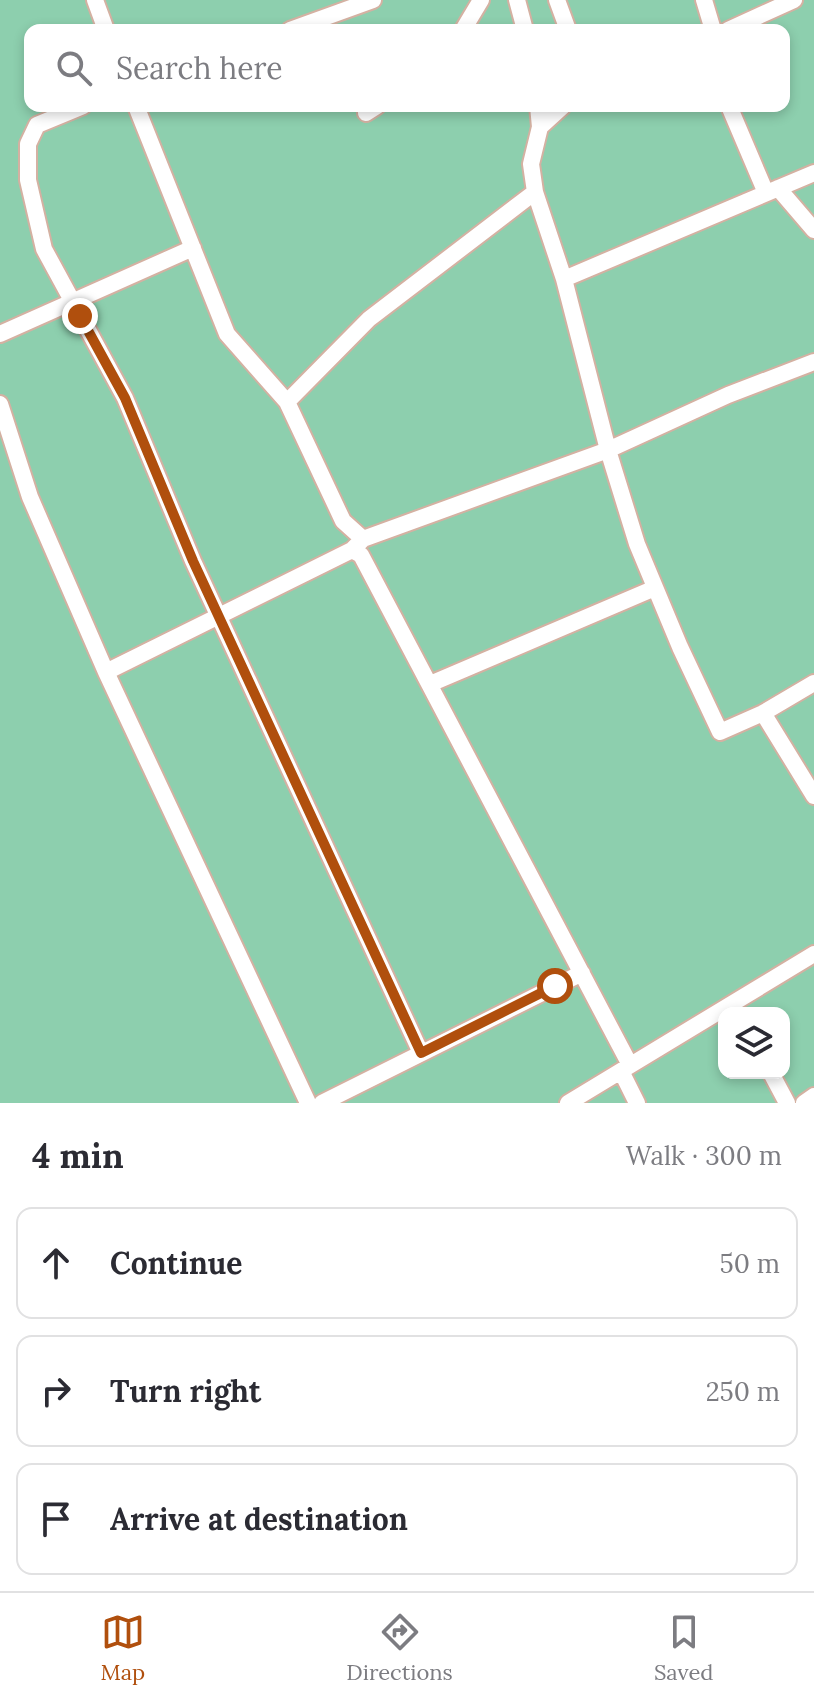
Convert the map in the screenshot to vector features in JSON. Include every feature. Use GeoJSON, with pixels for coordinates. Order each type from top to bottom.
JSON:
{"type":"FeatureCollection","features":[{"type":"Feature","properties":{"kind":"street"},"geometry":{"type":"LineString","coordinates":[[95,0],[104,24]]}},
{"type":"Feature","properties":{"kind":"street"},"geometry":{"type":"LineString","coordinates":[[307,24],[373,0]]}},
{"type":"Feature","properties":{"kind":"street"},"geometry":{"type":"LineString","coordinates":[[467,24],[481,0]]}},
{"type":"Feature","properties":{"kind":"street"},"geometry":{"type":"LineString","coordinates":[[517,0],[523,24]]}},
{"type":"Feature","properties":{"kind":"street"},"geometry":{"type":"LineString","coordinates":[[557,0],[566,24]]}},
{"type":"Feature","properties":{"kind":"street"},"geometry":{"type":"LineString","coordinates":[[704,0],[711,24]]}},
{"type":"Feature","properties":{"kind":"street"},"geometry":{"type":"LineString","coordinates":[[741,24],[794,0]]}},
{"type":"Feature","properties":{"kind":"street"},"geometry":{"type":"LineString","coordinates":[[68,112],[37,125],[28,144],[28,180],[44,249],[125,398],[193,561],[421,1053]]}},
{"type":"Feature","properties":{"kind":"street"},"geometry":{"type":"LineString","coordinates":[[138,112],[227,334],[287,402],[343,521],[358,544],[361,555],[582,973],[625,1068],[637,1103]]}},
{"type":"Feature","properties":{"kind":"street"},"geometry":{"type":"LineString","coordinates":[[539,112],[540,127],[531,164],[535,192],[564,279],[608,450],[637,544],[720,732],[763,713],[814,683]]}},
{"type":"Feature","properties":{"kind":"street"},"geometry":{"type":"LineString","coordinates":[[540,127],[556,112]]}},
{"type":"Feature","properties":{"kind":"street"},"geometry":{"type":"LineString","coordinates":[[732,112],[772,190],[814,230]]}},
{"type":"Feature","properties":{"kind":"street"},"geometry":{"type":"LineString","coordinates":[[564,279],[814,173]]}},
{"type":"Feature","properties":{"kind":"street"},"geometry":{"type":"LineString","coordinates":[[287,402],[369,319],[535,192]]}},
{"type":"Feature","properties":{"kind":"street"},"geometry":{"type":"LineString","coordinates":[[0,334],[193,248]]}},
{"type":"Feature","properties":{"kind":"street"},"geometry":{"type":"LineString","coordinates":[[106,672],[358,544],[608,450],[728,395],[814,362]]}},
{"type":"Feature","properties":{"kind":"street"},"geometry":{"type":"LineString","coordinates":[[0,404],[30,497],[106,672],[308,1103]]}},
{"type":"Feature","properties":{"kind":"street"},"geometry":{"type":"LineString","coordinates":[[430,684],[655,588]]}},
{"type":"Feature","properties":{"kind":"street"},"geometry":{"type":"LineString","coordinates":[[763,713],[814,796]]}},
{"type":"Feature","properties":{"kind":"street"},"geometry":{"type":"LineString","coordinates":[[737,1007],[814,954]]}},
{"type":"Feature","properties":{"kind":"street"},"geometry":{"type":"LineString","coordinates":[[322,1103],[582,973]]}},
{"type":"Feature","properties":{"kind":"street"},"geometry":{"type":"LineString","coordinates":[[568,1103],[718,1017]]}},
{"type":"Feature","properties":{"kind":"street"},"geometry":{"type":"LineString","coordinates":[[774,1079],[787,1103]]}},
{"type":"Feature","properties":{"kind":"street"},"geometry":{"type":"LineString","coordinates":[[804,1103],[814,1096]]}},
{"type":"Feature","properties":{"kind":"green space"},"geometry":{"type":"Polygon","coordinates":[[[0,0],[814,0],[814,1103],[0,1103],[0,0]]]}},
{"type":"Feature","properties":{"kind":"route"},"geometry":{"type":"LineString","coordinates":[[80,316],[125,398],[193,561],[421,1053],[555,986]]}}]}
